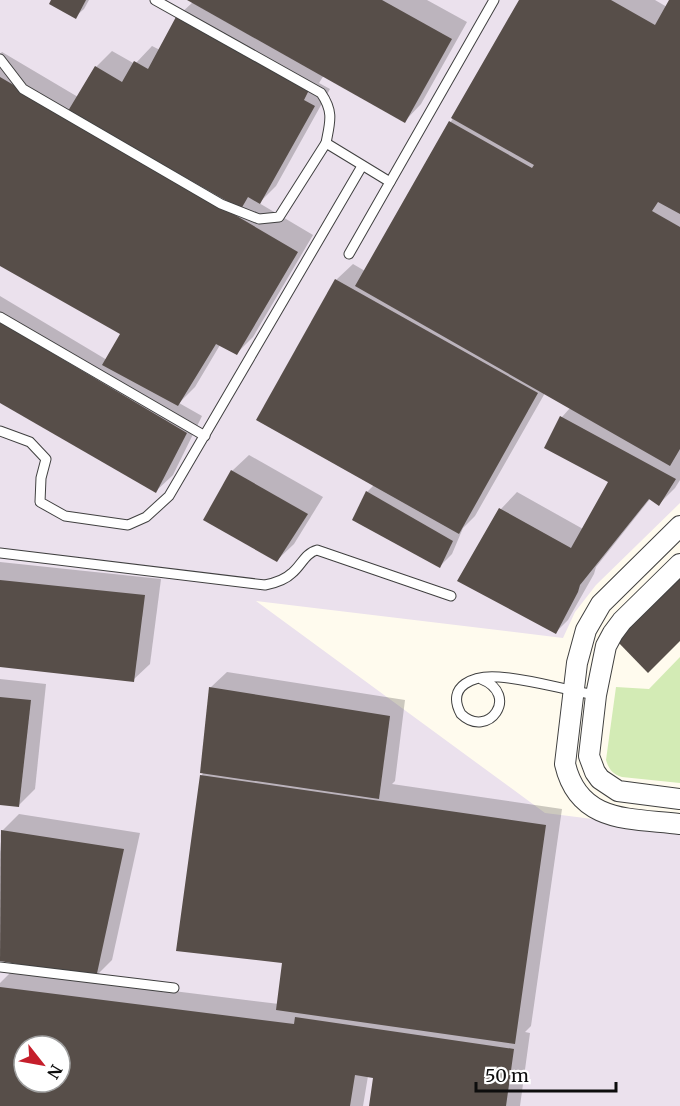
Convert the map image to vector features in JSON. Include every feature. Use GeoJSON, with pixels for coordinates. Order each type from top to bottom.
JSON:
{"type":"FeatureCollection","features":[{"type":"Feature","properties":{"kind":"street"},"geometry":{"type":"LineString","coordinates":[[680,526],[594,615],[580,647],[565,764],[576,791],[595,809],[606,815],[680,824]]}},
{"type":"Feature","properties":{"kind":"street"},"geometry":{"type":"LineString","coordinates":[[680,564],[622,621],[606,646],[596,695],[589,756],[600,779],[618,791],[680,799]]}},
{"type":"Feature","properties":{"kind":"lane"},"geometry":{"type":"LineString","coordinates":[[0,59],[23,88],[221,204],[260,219],[279,217],[326,143],[330,124],[330,106],[321,93],[154,0]]}},
{"type":"Feature","properties":{"kind":"lane"},"geometry":{"type":"LineString","coordinates":[[350,254],[494,0]]}},
{"type":"Feature","properties":{"kind":"lane"},"geometry":{"type":"LineString","coordinates":[[326,143],[390,182]]}},
{"type":"Feature","properties":{"kind":"lane"},"geometry":{"type":"LineString","coordinates":[[0,431],[30,442],[46,459],[41,478],[40,501],[65,516],[128,525],[146,517],[169,496],[206,436],[362,166]]}},
{"type":"Feature","properties":{"kind":"lane"},"geometry":{"type":"LineString","coordinates":[[0,317],[206,436]]}},
{"type":"Feature","properties":{"kind":"lane"},"geometry":{"type":"LineString","coordinates":[[0,553],[265,585],[279,582],[291,574],[311,552],[317,550],[451,596]]}},
{"type":"Feature","properties":{"kind":"lane"},"geometry":{"type":"LineString","coordinates":[[481,679],[495,687],[500,701],[494,716],[482,722],[475,722],[461,714],[456,701],[464,684],[469,681],[481,679],[500,677],[596,695]]}},
{"type":"Feature","properties":{"kind":"lane"},"geometry":{"type":"LineString","coordinates":[[0,967],[174,988]]}},
{"type":"Feature","properties":{"kind":"shaded area"},"geometry":{"type":"Polygon","coordinates":[[[0,0],[680,0],[680,503],[596,585],[575,612],[563,638],[256,601],[545,813],[680,830],[680,1106],[0,1106],[0,0]]]}},
{"type":"Feature","properties":{"kind":"green space"},"geometry":{"type":"Polygon","coordinates":[[[680,657],[680,783],[622,777],[616,774],[610,769],[606,760],[616,687],[649,689],[680,657]]]}},
{"type":"Feature","properties":{"kind":"building"},"geometry":{"type":"Polygon","coordinates":[[[51,0],[86,0],[76,19],[49,4],[51,0]]]}},
{"type":"Feature","properties":{"kind":"building"},"geometry":{"type":"Polygon","coordinates":[[[187,0],[382,0],[452,39],[405,123],[187,0]]]}},
{"type":"Feature","properties":{"kind":"building"},"geometry":{"type":"Polygon","coordinates":[[[519,0],[611,0],[655,25],[669,0],[680,0],[680,214],[658,202],[652,211],[680,227],[680,449],[670,466],[355,286],[449,121],[532,168],[534,165],[451,118],[519,0]]]}},
{"type":"Feature","properties":{"kind":"building"},"geometry":{"type":"Polygon","coordinates":[[[177,15],[309,90],[304,100],[315,106],[260,204],[248,197],[241,209],[68,111],[95,66],[122,82],[134,61],[148,69],[177,15]]]}},
{"type":"Feature","properties":{"kind":"building"},"geometry":{"type":"Polygon","coordinates":[[[0,77],[298,252],[237,355],[216,344],[178,406],[102,365],[120,334],[0,266],[0,77]]]}},
{"type":"Feature","properties":{"kind":"building"},"geometry":{"type":"Polygon","coordinates":[[[335,279],[538,393],[459,534],[256,420],[335,279]]]}},
{"type":"Feature","properties":{"kind":"building"},"geometry":{"type":"Polygon","coordinates":[[[0,322],[187,433],[156,493],[0,403],[0,322]]]}},
{"type":"Feature","properties":{"kind":"building"},"geometry":{"type":"Polygon","coordinates":[[[560,416],[676,479],[659,506],[649,499],[580,585],[556,634],[457,581],[499,508],[571,548],[608,482],[544,448],[560,416]]]}},
{"type":"Feature","properties":{"kind":"building"},"geometry":{"type":"Polygon","coordinates":[[[231,470],[308,514],[277,562],[203,520],[231,470]]]}},
{"type":"Feature","properties":{"kind":"building"},"geometry":{"type":"Polygon","coordinates":[[[366,491],[453,541],[440,568],[352,520],[366,491]]]}},
{"type":"Feature","properties":{"kind":"building"},"geometry":{"type":"Polygon","coordinates":[[[680,577],[680,641],[648,673],[616,640],[680,577]]]}},
{"type":"Feature","properties":{"kind":"building"},"geometry":{"type":"Polygon","coordinates":[[[0,580],[145,595],[134,682],[0,667],[0,580]]]}},
{"type":"Feature","properties":{"kind":"building"},"geometry":{"type":"Polygon","coordinates":[[[209,687],[390,716],[379,799],[200,773],[209,687]]]}},
{"type":"Feature","properties":{"kind":"building"},"geometry":{"type":"Polygon","coordinates":[[[0,697],[31,700],[19,807],[0,805],[0,697]]]}},
{"type":"Feature","properties":{"kind":"building"},"geometry":{"type":"Polygon","coordinates":[[[200,775],[546,825],[515,1044],[276,1010],[282,963],[176,951],[200,775]]]}},
{"type":"Feature","properties":{"kind":"building"},"geometry":{"type":"Polygon","coordinates":[[[1,830],[124,849],[96,978],[0,961],[1,830]]]}},
{"type":"Feature","properties":{"kind":"building"},"geometry":{"type":"Polygon","coordinates":[[[0,987],[294,1024],[295,1017],[514,1049],[506,1106],[369,1106],[373,1078],[355,1075],[350,1106],[0,1106],[0,987]]]}}]}
